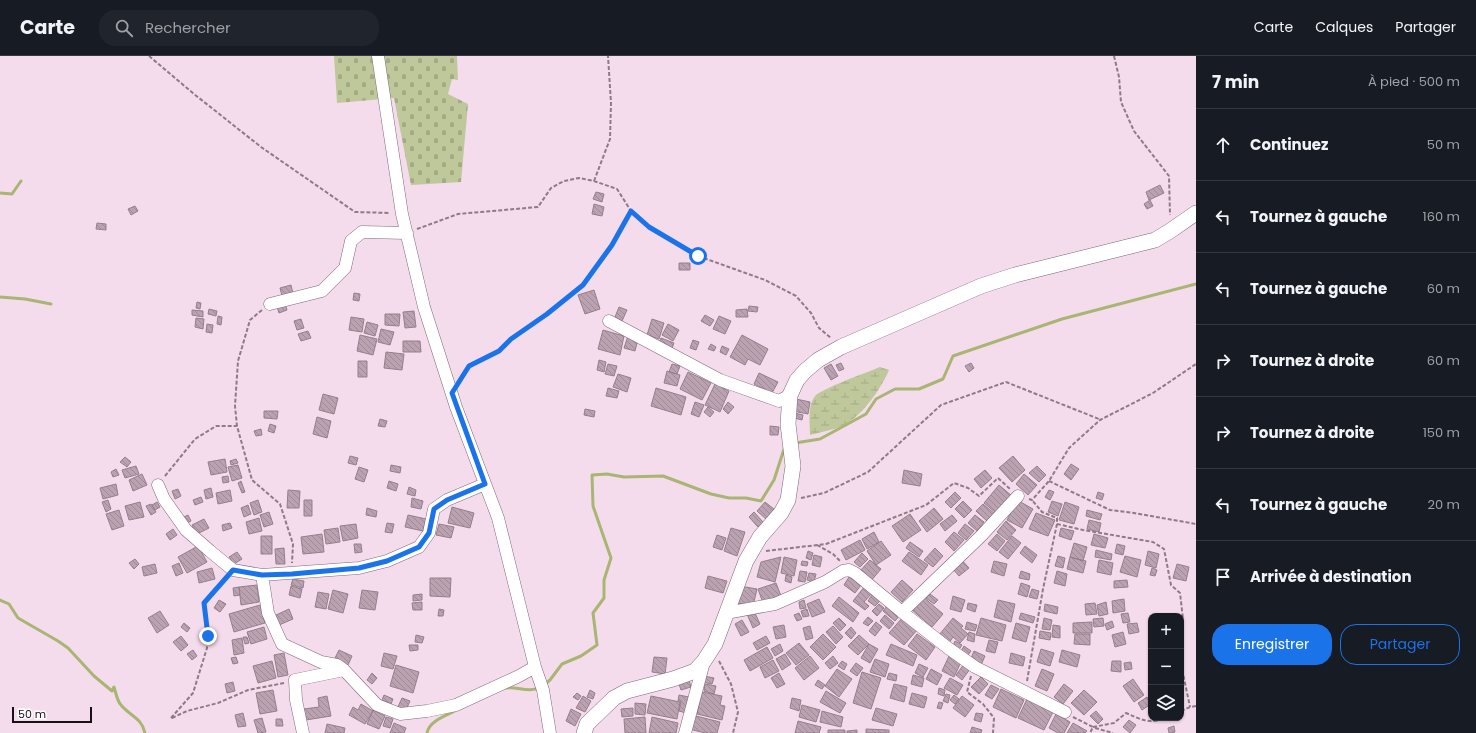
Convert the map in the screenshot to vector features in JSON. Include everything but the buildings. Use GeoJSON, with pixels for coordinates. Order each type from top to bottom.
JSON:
{"type":"FeatureCollection","features":[{"type":"Feature","properties":{"kind":"street"},"geometry":{"type":"LineString","coordinates":[[378,56],[402,214],[424,307],[452,393],[498,518],[535,667],[542,686],[550,733]]}},
{"type":"Feature","properties":{"kind":"street"},"geometry":{"type":"LineString","coordinates":[[584,733],[587,724],[614,698],[627,691],[673,679],[695,671],[704,661],[712,647],[750,553],[760,537],[781,512],[788,500],[793,466],[788,424],[790,395],[797,380],[805,371],[818,360],[841,347],[981,286],[1015,275],[1154,240],[1196,212]]}},
{"type":"Feature","properties":{"kind":"street"},"geometry":{"type":"LineString","coordinates":[[270,304],[322,291],[345,268],[351,241],[362,232],[407,233]]}},
{"type":"Feature","properties":{"kind":"street"},"geometry":{"type":"LineString","coordinates":[[609,321],[720,380],[779,401],[790,395]]}},
{"type":"Feature","properties":{"kind":"street"},"geometry":{"type":"LineString","coordinates":[[158,485],[164,499],[186,530],[233,570],[262,575],[359,568],[387,561],[419,547],[429,533],[434,509],[447,500],[485,484]]}},
{"type":"Feature","properties":{"kind":"street"},"geometry":{"type":"LineString","coordinates":[[902,612],[981,536],[1018,496]]}},
{"type":"Feature","properties":{"kind":"street"},"geometry":{"type":"LineString","coordinates":[[726,613],[775,604],[825,582],[843,571],[849,570],[855,573],[948,648],[974,666],[1065,712]]}},
{"type":"Feature","properties":{"kind":"street"},"geometry":{"type":"LineString","coordinates":[[262,575],[268,613],[282,644],[321,662],[337,665],[344,670],[377,705],[400,714],[427,711],[456,705],[535,667]]}},
{"type":"Feature","properties":{"kind":"street"},"geometry":{"type":"LineString","coordinates":[[685,733],[704,661]]}},
{"type":"Feature","properties":{"kind":"street"},"geometry":{"type":"LineString","coordinates":[[303,733],[296,700],[295,680],[344,670]]}},
{"type":"Feature","properties":{"kind":"path"},"geometry":{"type":"LineString","coordinates":[[149,56],[194,94],[261,146],[355,212],[402,214]]}},
{"type":"Feature","properties":{"kind":"path"},"geometry":{"type":"LineString","coordinates":[[594,181],[610,139],[611,103],[608,56]]}},
{"type":"Feature","properties":{"kind":"path"},"geometry":{"type":"LineString","coordinates":[[1114,56],[1119,77],[1121,102],[1134,131],[1169,176],[1170,230]]}},
{"type":"Feature","properties":{"kind":"path"},"geometry":{"type":"LineString","coordinates":[[407,233],[458,214],[538,207],[550,188],[564,181],[579,178],[594,181],[617,189],[631,211],[649,227],[698,256],[765,280],[796,296],[811,313],[819,328],[841,347]]}},
{"type":"Feature","properties":{"kind":"path"},"geometry":{"type":"LineString","coordinates":[[452,393],[469,366],[499,351],[511,339],[547,314],[583,285],[612,245],[631,211]]}},
{"type":"Feature","properties":{"kind":"path"},"geometry":{"type":"LineString","coordinates":[[270,304],[250,320],[238,361],[235,406],[237,426],[252,480],[280,504],[293,544],[292,574]]}},
{"type":"Feature","properties":{"kind":"path"},"geometry":{"type":"LineString","coordinates":[[1032,500],[1049,481],[1069,448],[1100,420],[1154,393],[1196,364]]}},
{"type":"Feature","properties":{"kind":"path"},"geometry":{"type":"LineString","coordinates":[[788,500],[824,493],[868,472],[941,405],[1006,382],[1100,420]]}},
{"type":"Feature","properties":{"kind":"path"},"geometry":{"type":"LineString","coordinates":[[158,485],[194,440],[216,426],[237,426]]}},
{"type":"Feature","properties":{"kind":"path"},"geometry":{"type":"LineString","coordinates":[[750,553],[826,544],[926,505],[954,483],[968,488],[978,496],[998,478],[1018,496],[1032,500],[1042,512],[1057,518],[1025,692]]}},
{"type":"Feature","properties":{"kind":"path"},"geometry":{"type":"LineString","coordinates":[[1049,481],[1110,510],[1196,524]]}},
{"type":"Feature","properties":{"kind":"path"},"geometry":{"type":"LineString","coordinates":[[1057,524],[1153,542],[1164,549],[1171,586],[1180,593],[1182,613]]}},
{"type":"Feature","properties":{"kind":"path"},"geometry":{"type":"LineString","coordinates":[[816,545],[833,554],[849,570]]}},
{"type":"Feature","properties":{"kind":"path"},"geometry":{"type":"LineString","coordinates":[[233,570],[204,603],[208,636],[207,648],[193,693],[171,718],[187,711],[218,703],[248,690],[295,680]]}},
{"type":"Feature","properties":{"kind":"path"},"geometry":{"type":"LineString","coordinates":[[712,647],[731,684],[738,712],[733,733]]}},
{"type":"Feature","properties":{"kind":"path"},"geometry":{"type":"LineString","coordinates":[[974,666],[967,692],[983,704],[994,718],[993,733]]}},
{"type":"Feature","properties":{"kind":"path"},"geometry":{"type":"LineString","coordinates":[[1184,678],[1190,707]]}},
{"type":"Feature","properties":{"kind":"path"},"geometry":{"type":"LineString","coordinates":[[1184,710],[1196,706]]}},
{"type":"Feature","properties":{"kind":"path"},"geometry":{"type":"LineString","coordinates":[[1065,712],[1093,727],[1113,733]]}},
{"type":"Feature","properties":{"kind":"path"},"geometry":{"type":"LineString","coordinates":[[1093,727],[1114,723],[1126,713],[1144,721],[1148,721]]}},
{"type":"Feature","properties":{"kind":"path"},"geometry":{"type":"LineString","coordinates":[[1090,733],[1093,727]]}},
{"type":"Feature","properties":{"kind":"green space"},"geometry":{"type":"Polygon","coordinates":[[[334,56],[457,56],[458,80],[452,79],[448,94],[468,104],[461,182],[411,185],[394,98],[337,103],[334,56]]]}},
{"type":"Feature","properties":{"kind":"green space"},"geometry":{"type":"Polygon","coordinates":[[[880,367],[889,370],[876,393],[858,415],[840,427],[810,435],[810,410],[812,400],[815,396],[835,385],[880,367]]]}},
{"type":"Feature","properties":{"kind":"waterway"},"geometry":{"type":"LineString","coordinates":[[0,193],[12,194],[21,181]]}},
{"type":"Feature","properties":{"kind":"waterway"},"geometry":{"type":"LineString","coordinates":[[795,443],[820,439],[866,414],[876,399],[895,389],[919,389],[943,379],[953,356],[1062,319],[1196,284]]}},
{"type":"Feature","properties":{"kind":"waterway"},"geometry":{"type":"LineString","coordinates":[[0,297],[25,299],[51,304]]}},
{"type":"Feature","properties":{"kind":"waterway"},"geometry":{"type":"LineString","coordinates":[[544,685],[550,680],[562,664],[581,656],[597,645],[593,613],[604,598],[604,580],[611,558],[593,506],[592,475],[607,474],[624,477],[663,476],[711,494],[729,498],[746,498],[761,501],[774,480],[785,446]]}},
{"type":"Feature","properties":{"kind":"waterway"},"geometry":{"type":"LineString","coordinates":[[0,600],[9,604],[18,618],[68,648],[94,676],[112,691],[114,687],[118,699],[124,709],[138,720],[145,733]]}},
{"type":"Feature","properties":{"kind":"waterway"},"geometry":{"type":"LineString","coordinates":[[506,688],[527,690],[539,688]]}},
{"type":"Feature","properties":{"kind":"waterway"},"geometry":{"type":"LineString","coordinates":[[427,733],[431,725],[444,716],[457,710]]}},
{"type":"Feature","properties":{"kind":"route"},"geometry":{"type":"LineString","coordinates":[[208,636],[204,603],[233,570],[262,575],[292,574],[359,568],[387,561],[419,547],[429,533],[434,509],[447,500],[485,484],[452,393],[469,366],[499,351],[511,339],[547,314],[583,285],[612,245],[631,211],[649,227],[698,256]]}}]}
